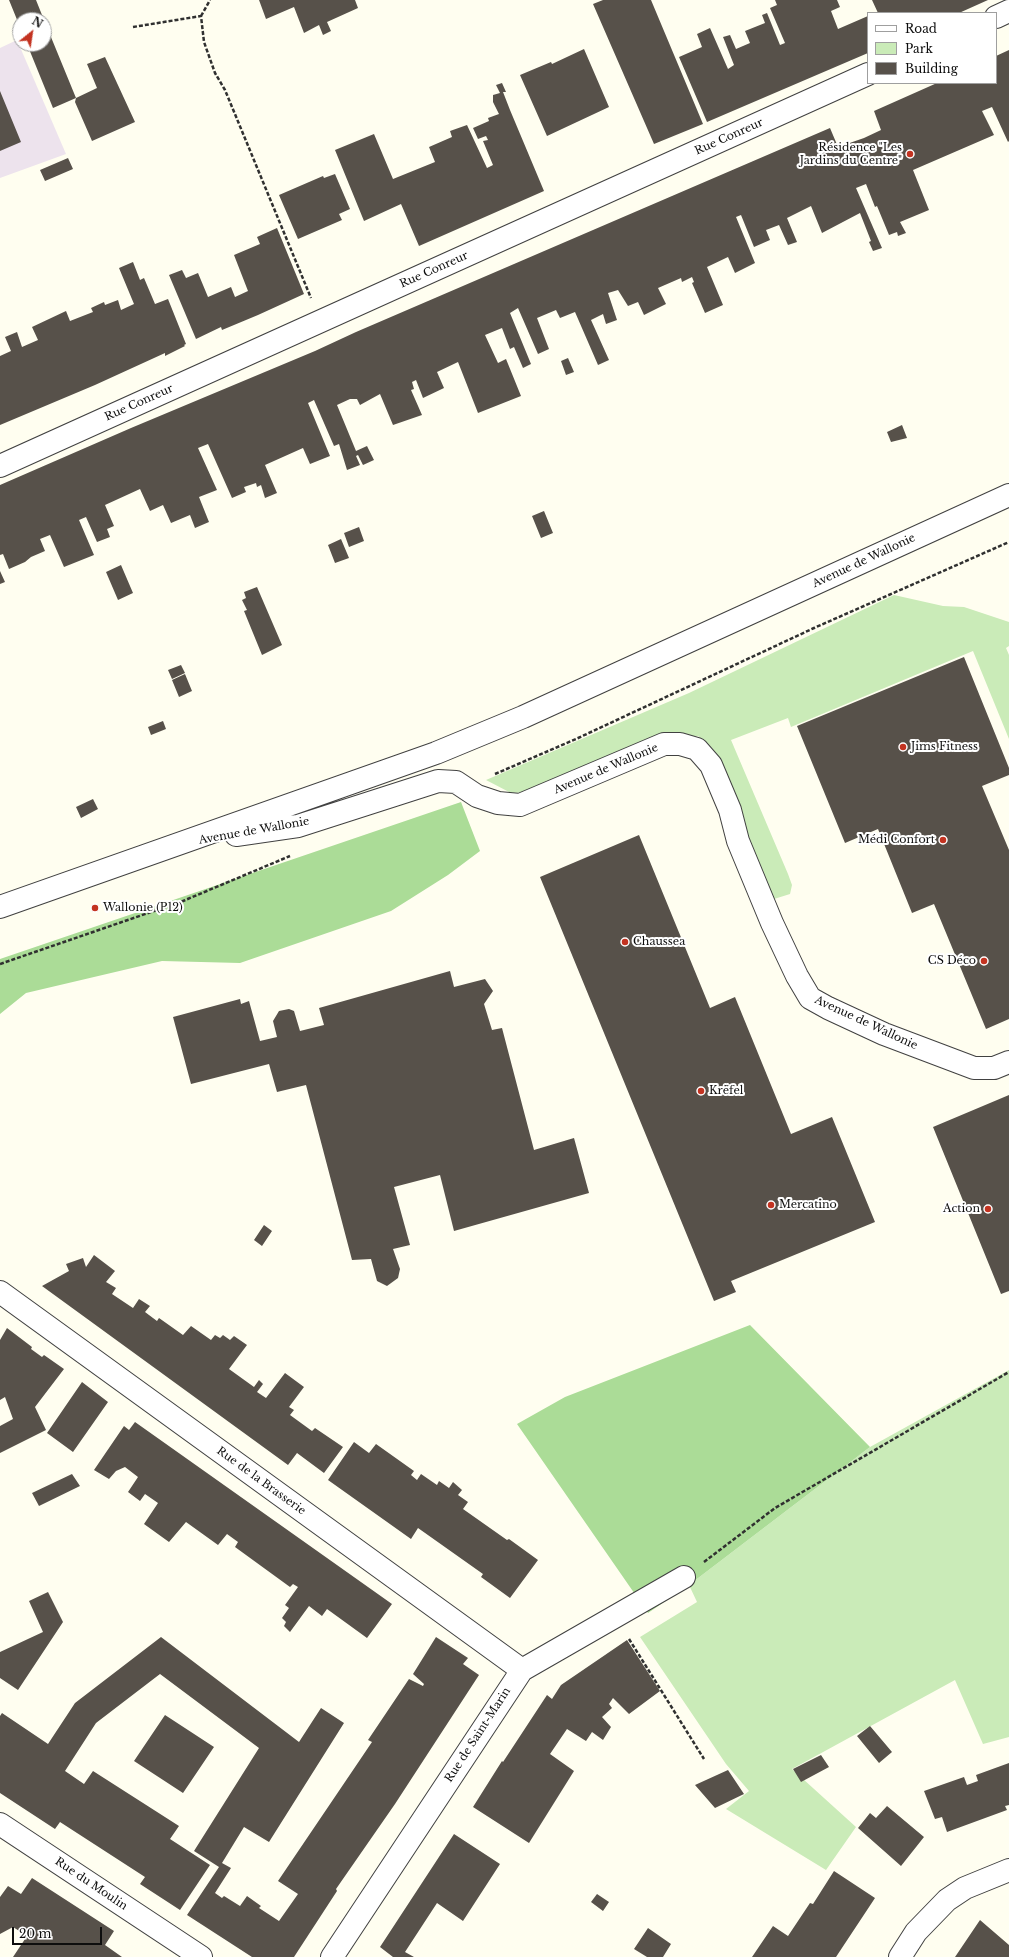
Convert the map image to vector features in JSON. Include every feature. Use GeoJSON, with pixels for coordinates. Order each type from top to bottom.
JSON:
{"type":"FeatureCollection","features":[{"type":"Feature","properties":{"kind":"street"},"geometry":{"type":"LineString","coordinates":[[997,17],[1009,11]]}},
{"type":"Feature","properties":{"kind":"street","name":"Rue Conreur"},"geometry":{"type":"LineString","coordinates":[[0,466],[867,74]]}},
{"type":"Feature","properties":{"kind":"street","name":"Avenue de Wallonie"},"geometry":{"type":"LineString","coordinates":[[0,907],[436,754],[523,717],[1009,495]]}},
{"type":"Feature","properties":{"kind":"street","name":"Avenue de Wallonie"},"geometry":{"type":"LineString","coordinates":[[186,843],[298,826],[438,781],[456,782],[477,796],[498,802],[520,805],[664,744],[680,744],[697,748],[711,765],[730,810],[738,841],[772,923],[797,976],[810,998],[884,1034],[974,1068],[994,1068],[1009,1062]]}},
{"type":"Feature","properties":{"kind":"street","name":"Rue de la Brasserie"},"geometry":{"type":"LineString","coordinates":[[0,1292],[522,1670]]}},
{"type":"Feature","properties":{"kind":"street","name":"Rue de Saint-Marin"},"geometry":{"type":"LineString","coordinates":[[332,1957],[522,1670],[684,1578]]}},
{"type":"Feature","properties":{"kind":"street","name":"Rue du Moulin"},"geometry":{"type":"LineString","coordinates":[[4,1831],[201,1957]]}},
{"type":"Feature","properties":{"kind":"street"},"geometry":{"type":"LineString","coordinates":[[900,1957],[916,1932],[947,1900],[965,1888],[1009,1870]]}},
{"type":"Feature","properties":{"kind":"path"},"geometry":{"type":"LineString","coordinates":[[210,0],[200,16],[204,42],[215,73],[224,90],[321,321]]}},
{"type":"Feature","properties":{"kind":"path"},"geometry":{"type":"LineString","coordinates":[[134,27],[200,16]]}},
{"type":"Feature","properties":{"kind":"path"},"geometry":{"type":"LineString","coordinates":[[464,787],[576,739],[814,628],[1009,542]]}},
{"type":"Feature","properties":{"kind":"path"},"geometry":{"type":"LineString","coordinates":[[0,964],[183,901],[290,856]]}},
{"type":"Feature","properties":{"kind":"path"},"geometry":{"type":"LineString","coordinates":[[684,1578],[775,1508],[1009,1372]]}},
{"type":"Feature","properties":{"kind":"path"},"geometry":{"type":"LineString","coordinates":[[615,1616],[704,1759]]}},
{"type":"Feature","properties":{"kind":"shaded area"},"geometry":{"type":"Polygon","coordinates":[[[12,42],[12,52],[22,52],[66,154],[0,178],[0,48],[12,42]]]}},
{"type":"Feature","properties":{"kind":"green space"},"geometry":{"type":"Polygon","coordinates":[[[894,595],[943,606],[964,607],[1009,622],[1009,646],[1006,648],[1009,655],[1009,739],[973,651],[791,727],[788,718],[731,740],[788,874],[792,885],[790,894],[774,899],[712,748],[698,736],[659,745],[532,792],[511,793],[486,780],[689,693],[894,595]]]}},
{"type":"Feature","properties":{"kind":"green space"},"geometry":{"type":"Polygon","coordinates":[[[461,802],[480,851],[448,875],[391,911],[240,963],[162,961],[26,993],[0,1014],[0,959],[461,802]]]}},
{"type":"Feature","properties":{"kind":"green space"},"geometry":{"type":"Polygon","coordinates":[[[750,1325],[870,1447],[689,1585],[648,1613],[517,1424],[565,1397],[750,1325]]]}},
{"type":"Feature","properties":{"kind":"green space"},"geometry":{"type":"Polygon","coordinates":[[[1009,1370],[1009,1737],[983,1744],[955,1680],[792,1769],[856,1827],[826,1870],[726,1809],[749,1791],[726,1764],[640,1637],[697,1602],[689,1585],[870,1447],[1009,1370]]]}},
{"type":"Feature","properties":{"kind":"building"},"geometry":{"type":"Polygon","coordinates":[[[9,0],[36,0],[41,12],[14,12],[9,0]]]}},
{"type":"Feature","properties":{"kind":"building"},"geometry":{"type":"Polygon","coordinates":[[[259,0],[355,0],[358,8],[327,22],[331,31],[323,35],[319,25],[304,33],[294,7],[266,19],[259,0]]]}},
{"type":"Feature","properties":{"kind":"building"},"geometry":{"type":"Polygon","coordinates":[[[603,0],[651,0],[703,124],[654,144],[593,4],[603,0]]]}},
{"type":"Feature","properties":{"kind":"building"},"geometry":{"type":"Polygon","coordinates":[[[775,0],[837,0],[840,7],[831,11],[838,29],[867,16],[867,53],[707,122],[679,57],[702,47],[697,34],[710,28],[728,69],[734,65],[723,37],[730,35],[736,49],[750,43],[745,31],[765,23],[762,15],[767,13],[780,45],[785,43],[770,8],[777,5],[775,0]]]}},
{"type":"Feature","properties":{"kind":"building"},"geometry":{"type":"Polygon","coordinates":[[[872,0],[988,0],[961,12],[878,12],[872,0]]]}},
{"type":"Feature","properties":{"kind":"building"},"geometry":{"type":"Polygon","coordinates":[[[52,40],[76,98],[53,108],[30,52],[52,52],[52,40]]]}},
{"type":"Feature","properties":{"kind":"building"},"geometry":{"type":"Polygon","coordinates":[[[584,49],[609,107],[547,136],[520,75],[551,62],[552,64],[584,49]]]}},
{"type":"Feature","properties":{"kind":"building"},"geometry":{"type":"Polygon","coordinates":[[[1009,50],[1009,141],[1008,142],[992,107],[982,111],[994,135],[913,170],[929,210],[900,222],[906,233],[898,236],[897,232],[889,235],[877,206],[875,207],[866,184],[856,188],[882,248],[873,251],[869,242],[871,241],[860,213],[822,233],[811,206],[787,218],[797,242],[788,245],[779,225],[766,230],[770,240],[754,247],[741,215],[736,217],[755,263],[735,273],[728,257],[707,267],[723,305],[705,313],[692,283],[694,282],[692,277],[682,282],[681,278],[658,288],[666,304],[644,315],[638,302],[628,306],[618,290],[608,293],[617,320],[606,324],[603,314],[591,320],[609,360],[598,365],[575,312],[560,318],[556,310],[537,318],[549,349],[538,354],[518,308],[510,313],[531,364],[523,368],[514,347],[510,349],[502,328],[485,335],[498,363],[506,359],[521,396],[478,413],[458,362],[437,372],[444,388],[423,398],[416,380],[412,382],[414,389],[411,390],[422,415],[393,425],[380,394],[360,405],[357,399],[350,399],[337,405],[356,451],[367,446],[374,460],[363,465],[358,455],[356,456],[360,465],[347,470],[339,444],[334,446],[314,400],[308,403],[330,456],[310,464],[303,448],[265,465],[277,493],[265,498],[261,485],[257,487],[256,483],[244,487],[246,492],[232,498],[208,444],[198,448],[217,490],[199,497],[209,522],[195,528],[190,515],[171,523],[163,505],[150,511],[140,489],[105,505],[114,526],[107,529],[110,537],[97,542],[86,517],[79,520],[94,555],[64,567],[50,535],[40,539],[45,551],[9,569],[3,554],[0,555],[0,485],[315,351],[830,128],[838,147],[864,138],[881,130],[874,111],[935,84],[997,84],[997,56],[1009,50]]]}},
{"type":"Feature","properties":{"kind":"building"},"geometry":{"type":"Polygon","coordinates":[[[105,57],[135,122],[92,141],[75,102],[76,98],[97,88],[87,64],[105,57]]]}},
{"type":"Feature","properties":{"kind":"building"},"geometry":{"type":"Polygon","coordinates":[[[502,83],[506,92],[503,92],[510,110],[544,191],[419,246],[401,204],[364,221],[335,150],[374,134],[393,179],[435,162],[429,147],[452,137],[450,131],[467,125],[487,168],[493,165],[483,141],[488,140],[486,136],[478,139],[473,128],[489,121],[488,118],[499,114],[493,102],[493,95],[500,93],[496,85],[502,83]]]}},
{"type":"Feature","properties":{"kind":"building"},"geometry":{"type":"Polygon","coordinates":[[[0,91],[21,142],[0,151],[0,91]]]}},
{"type":"Feature","properties":{"kind":"building"},"geometry":{"type":"Polygon","coordinates":[[[68,158],[73,169],[45,181],[40,170],[68,158]]]}},
{"type":"Feature","properties":{"kind":"building"},"geometry":{"type":"Polygon","coordinates":[[[335,174],[350,209],[339,214],[342,220],[298,239],[279,195],[323,176],[324,178],[335,174]]]}},
{"type":"Feature","properties":{"kind":"building"},"geometry":{"type":"Polygon","coordinates":[[[277,228],[304,294],[222,330],[221,327],[196,339],[169,275],[182,270],[186,278],[198,273],[208,297],[231,287],[235,297],[248,291],[234,255],[260,244],[257,237],[277,228]]]}},
{"type":"Feature","properties":{"kind":"building"},"geometry":{"type":"Polygon","coordinates":[[[133,262],[140,280],[144,278],[155,304],[168,299],[186,344],[184,345],[185,346],[165,356],[165,353],[95,385],[0,425],[0,356],[11,351],[5,337],[17,332],[22,347],[38,340],[32,327],[66,311],[70,321],[93,312],[91,308],[104,302],[105,305],[118,300],[121,310],[134,304],[119,268],[133,262]]]}},
{"type":"Feature","properties":{"kind":"building"},"geometry":{"type":"Polygon","coordinates":[[[568,358],[574,372],[566,375],[561,361],[568,358]]]}},
{"type":"Feature","properties":{"kind":"building"},"geometry":{"type":"Polygon","coordinates":[[[902,425],[907,438],[891,442],[887,432],[902,425]]]}},
{"type":"Feature","properties":{"kind":"building"},"geometry":{"type":"Polygon","coordinates":[[[544,511],[553,533],[541,538],[532,516],[544,511]]]}},
{"type":"Feature","properties":{"kind":"building"},"geometry":{"type":"Polygon","coordinates":[[[359,527],[364,541],[349,547],[344,533],[359,527]]]}},
{"type":"Feature","properties":{"kind":"building"},"geometry":{"type":"Polygon","coordinates":[[[341,539],[349,558],[335,563],[328,545],[341,539]]]}},
{"type":"Feature","properties":{"kind":"building"},"geometry":{"type":"Polygon","coordinates":[[[121,565],[133,593],[118,600],[106,572],[121,565]]]}},
{"type":"Feature","properties":{"kind":"building"},"geometry":{"type":"Polygon","coordinates":[[[0,571],[5,582],[0,584],[0,571]]]}},
{"type":"Feature","properties":{"kind":"building"},"geometry":{"type":"Polygon","coordinates":[[[257,587],[282,645],[262,655],[244,611],[247,610],[242,600],[246,598],[244,592],[257,587]]]}},
{"type":"Feature","properties":{"kind":"building"},"geometry":{"type":"Polygon","coordinates":[[[964,657],[1009,768],[1009,775],[982,786],[1009,850],[1009,1019],[986,1029],[934,904],[912,913],[878,829],[845,843],[797,726],[964,657]]]}},
{"type":"Feature","properties":{"kind":"building"},"geometry":{"type":"Polygon","coordinates":[[[181,665],[185,673],[172,679],[168,670],[181,665]]]}},
{"type":"Feature","properties":{"kind":"building"},"geometry":{"type":"Polygon","coordinates":[[[185,674],[192,691],[179,697],[172,680],[185,674]]]}},
{"type":"Feature","properties":{"kind":"building"},"geometry":{"type":"Polygon","coordinates":[[[163,721],[166,729],[151,735],[148,727],[163,721]]]}},
{"type":"Feature","properties":{"kind":"building"},"geometry":{"type":"Polygon","coordinates":[[[93,799],[98,809],[81,818],[76,807],[93,799]]]}},
{"type":"Feature","properties":{"kind":"building"},"geometry":{"type":"Polygon","coordinates":[[[639,835],[710,1008],[735,997],[791,1134],[832,1117],[875,1222],[731,1281],[736,1292],[714,1301],[540,877],[639,835]]]}},
{"type":"Feature","properties":{"kind":"building"},"geometry":{"type":"Polygon","coordinates":[[[450,971],[454,987],[485,979],[493,991],[484,1004],[492,1030],[502,1028],[534,1150],[574,1138],[589,1193],[454,1231],[440,1175],[394,1187],[410,1245],[393,1249],[400,1269],[398,1278],[387,1286],[377,1281],[371,1259],[352,1260],[306,1085],[277,1092],[269,1064],[191,1084],[173,1017],[240,999],[241,1004],[249,1001],[260,1041],[277,1037],[273,1021],[279,1011],[289,1009],[294,1011],[300,1031],[324,1025],[319,1008],[450,971]]]}},
{"type":"Feature","properties":{"kind":"building","name":"Action"},"geometry":{"type":"Polygon","coordinates":[[[1009,1095],[1009,1291],[1001,1294],[933,1127],[1009,1095]]]}},
{"type":"Feature","properties":{"kind":"building"},"geometry":{"type":"Polygon","coordinates":[[[264,1225],[272,1231],[262,1246],[254,1240],[264,1225]]]}},
{"type":"Feature","properties":{"kind":"building"},"geometry":{"type":"Polygon","coordinates":[[[94,1255],[115,1271],[106,1282],[116,1288],[112,1294],[133,1308],[139,1299],[150,1306],[145,1312],[157,1321],[159,1318],[183,1335],[191,1326],[211,1340],[215,1335],[220,1338],[223,1335],[230,1340],[234,1336],[247,1345],[229,1369],[254,1387],[259,1380],[263,1384],[257,1392],[266,1398],[285,1373],[304,1387],[289,1407],[294,1410],[290,1415],[312,1431],[315,1428],[343,1447],[324,1473],[297,1453],[288,1465],[42,1286],[69,1271],[66,1264],[83,1258],[86,1267],[94,1255]]]}},
{"type":"Feature","properties":{"kind":"building"},"geometry":{"type":"Polygon","coordinates":[[[7,1328],[32,1347],[31,1349],[42,1357],[44,1355],[64,1369],[35,1407],[46,1430],[0,1453],[0,1426],[13,1419],[5,1397],[0,1400],[0,1340],[7,1328]]]}},
{"type":"Feature","properties":{"kind":"building"},"geometry":{"type":"Polygon","coordinates":[[[82,1382],[108,1402],[73,1452],[47,1433],[82,1382]]]}},
{"type":"Feature","properties":{"kind":"building"},"geometry":{"type":"Polygon","coordinates":[[[135,1422],[392,1604],[367,1638],[327,1609],[322,1616],[309,1606],[290,1632],[284,1626],[286,1622],[282,1618],[289,1608],[285,1605],[298,1587],[293,1584],[290,1587],[235,1547],[238,1542],[227,1534],[218,1545],[186,1522],[169,1542],[144,1524],[158,1503],[145,1494],[140,1501],[128,1492],[138,1477],[125,1467],[116,1471],[109,1479],[94,1470],[124,1426],[129,1430],[135,1422]]]}},
{"type":"Feature","properties":{"kind":"building"},"geometry":{"type":"Polygon","coordinates":[[[354,1442],[369,1453],[376,1444],[414,1471],[411,1475],[417,1480],[421,1474],[437,1485],[439,1481],[449,1488],[453,1482],[462,1490],[458,1495],[468,1502],[463,1509],[538,1560],[510,1598],[481,1577],[483,1574],[418,1528],[411,1539],[328,1480],[354,1442]]]}},
{"type":"Feature","properties":{"kind":"building"},"geometry":{"type":"Polygon","coordinates":[[[72,1474],[80,1486],[39,1506],[32,1493],[72,1474]]]}},
{"type":"Feature","properties":{"kind":"building"},"geometry":{"type":"Polygon","coordinates":[[[48,1592],[63,1622],[18,1690],[0,1678],[0,1652],[43,1632],[29,1601],[48,1592]]]}},
{"type":"Feature","properties":{"kind":"building"},"geometry":{"type":"Polygon","coordinates":[[[161,1637],[299,1742],[321,1708],[344,1723],[269,1842],[244,1827],[222,1863],[231,1868],[215,1893],[222,1898],[224,1896],[240,1906],[247,1896],[261,1906],[259,1908],[279,1921],[298,1894],[278,1881],[372,1742],[368,1740],[409,1679],[423,1686],[424,1684],[413,1674],[436,1637],[468,1658],[463,1664],[479,1675],[395,1804],[336,1889],[337,1891],[294,1957],[252,1957],[187,1915],[219,1867],[194,1851],[259,1748],[160,1674],[96,1723],[65,1771],[84,1784],[93,1771],[179,1826],[170,1839],[210,1865],[180,1910],[140,1884],[145,1877],[60,1822],[55,1829],[0,1793],[0,1716],[2,1713],[48,1744],[75,1703],[161,1637]]]}},
{"type":"Feature","properties":{"kind":"building"},"geometry":{"type":"Polygon","coordinates":[[[627,1640],[660,1691],[629,1714],[613,1698],[609,1704],[612,1708],[602,1717],[611,1727],[603,1740],[592,1732],[586,1741],[567,1729],[550,1754],[574,1771],[529,1843],[473,1807],[547,1695],[552,1699],[561,1685],[627,1640]]]}},
{"type":"Feature","properties":{"kind":"building"},"geometry":{"type":"Polygon","coordinates":[[[165,1715],[214,1747],[183,1793],[134,1761],[165,1715]]]}},
{"type":"Feature","properties":{"kind":"building"},"geometry":{"type":"Polygon","coordinates":[[[870,1726],[892,1752],[879,1763],[857,1736],[870,1726]]]}},
{"type":"Feature","properties":{"kind":"building"},"geometry":{"type":"Polygon","coordinates":[[[821,1755],[829,1767],[801,1782],[793,1769],[821,1755]]]}},
{"type":"Feature","properties":{"kind":"building"},"geometry":{"type":"Polygon","coordinates":[[[1009,1763],[1009,1805],[1005,1806],[1007,1810],[947,1832],[942,1817],[935,1819],[924,1791],[964,1777],[967,1785],[978,1781],[976,1775],[1009,1763]]]}},
{"type":"Feature","properties":{"kind":"building"},"geometry":{"type":"Polygon","coordinates":[[[728,1770],[744,1794],[715,1808],[695,1785],[728,1770]]]}},
{"type":"Feature","properties":{"kind":"building"},"geometry":{"type":"Polygon","coordinates":[[[887,1806],[924,1837],[901,1866],[858,1828],[870,1813],[876,1818],[887,1806]]]}},
{"type":"Feature","properties":{"kind":"building"},"geometry":{"type":"Polygon","coordinates":[[[454,1834],[500,1864],[463,1921],[437,1903],[405,1952],[414,1957],[393,1957],[380,1947],[454,1834]]]}},
{"type":"Feature","properties":{"kind":"building"},"geometry":{"type":"Polygon","coordinates":[[[834,1871],[875,1898],[836,1957],[752,1957],[773,1926],[788,1936],[810,1903],[813,1904],[834,1871]]]}},
{"type":"Feature","properties":{"kind":"building"},"geometry":{"type":"Polygon","coordinates":[[[32,1878],[114,1931],[105,1945],[122,1957],[13,1957],[27,1936],[13,1927],[0,1934],[0,1897],[8,1886],[21,1894],[32,1878]]]}},
{"type":"Feature","properties":{"kind":"building"},"geometry":{"type":"Polygon","coordinates":[[[597,1894],[609,1902],[603,1911],[591,1902],[597,1894]]]}},
{"type":"Feature","properties":{"kind":"building"},"geometry":{"type":"Polygon","coordinates":[[[980,1920],[1009,1945],[1009,1957],[955,1957],[980,1920]]]}},
{"type":"Feature","properties":{"kind":"building"},"geometry":{"type":"Polygon","coordinates":[[[648,1928],[671,1944],[663,1957],[647,1957],[634,1949],[648,1928]]]}},
{"type":"Feature","properties":{"kind":"place","name":"Résidence \"Les Jardins du Centre\""},"geometry":{"type":"Point","coordinates":[910,154]}},
{"type":"Feature","properties":{"kind":"place","name":"Jims Fitness"},"geometry":{"type":"Point","coordinates":[903,747]}},
{"type":"Feature","properties":{"kind":"place","name":"Médi Confort"},"geometry":{"type":"Point","coordinates":[943,840]}},
{"type":"Feature","properties":{"kind":"place","name":"Wallonie (P12)"},"geometry":{"type":"Point","coordinates":[95,908]}},
{"type":"Feature","properties":{"kind":"place","name":"Chaussea"},"geometry":{"type":"Point","coordinates":[625,942]}},
{"type":"Feature","properties":{"kind":"place","name":"CS Déco"},"geometry":{"type":"Point","coordinates":[984,961]}},
{"type":"Feature","properties":{"kind":"place","name":"Krëfel"},"geometry":{"type":"Point","coordinates":[701,1091]}},
{"type":"Feature","properties":{"kind":"place","name":"Mercatino"},"geometry":{"type":"Point","coordinates":[771,1205]}},
{"type":"Feature","properties":{"kind":"place","name":"Action"},"geometry":{"type":"Point","coordinates":[988,1209]}}]}
